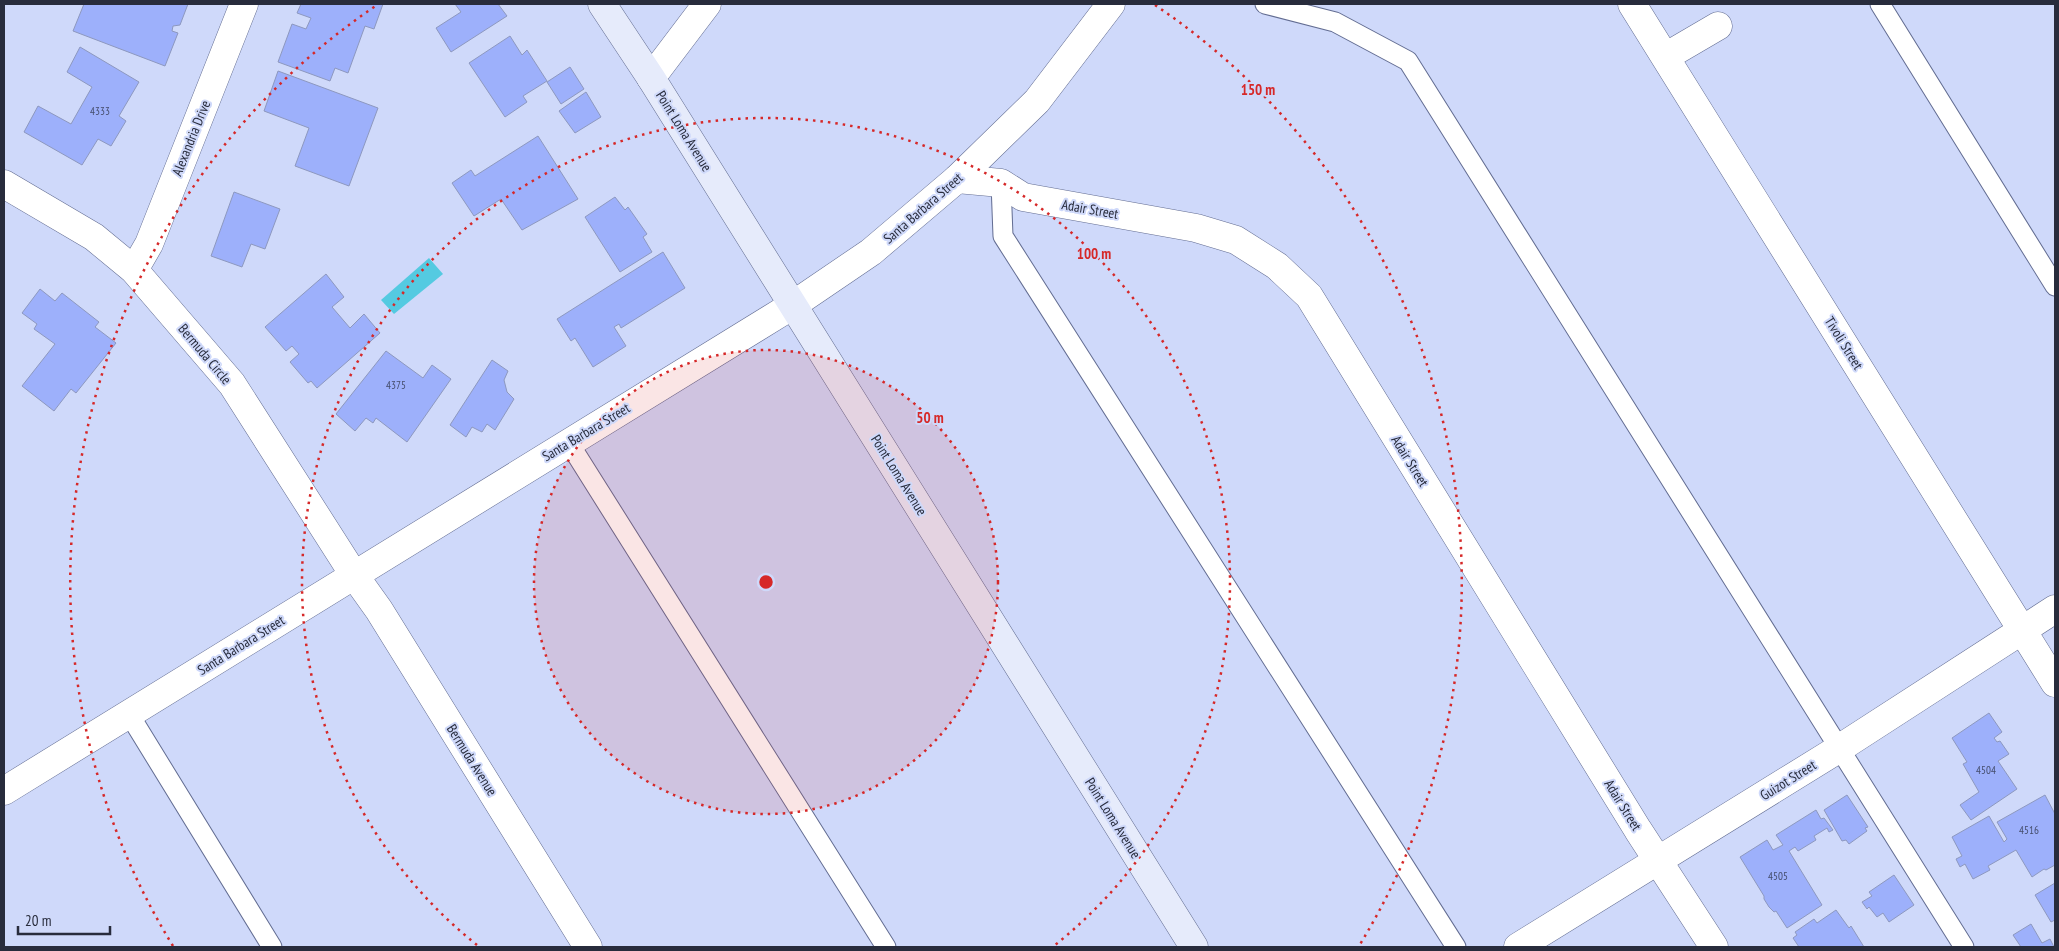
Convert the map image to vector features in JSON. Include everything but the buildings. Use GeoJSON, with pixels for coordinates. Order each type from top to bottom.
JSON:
{"type":"FeatureCollection","features":[{"type":"Feature","properties":{"kind":"main road","name":"Point Loma Avenue"},"geometry":{"type":"LineString","coordinates":[[602,4],[651,78],[1194,947]]}},
{"type":"Feature","properties":{"kind":"street","name":"Alexandria Drive"},"geometry":{"type":"LineString","coordinates":[[134,270],[149,244],[244,4]]}},
{"type":"Feature","properties":{"kind":"street"},"geometry":{"type":"LineString","coordinates":[[651,78],[684,37],[707,4]]}},
{"type":"Feature","properties":{"kind":"street","name":"Santa Barbara Street"},"geometry":{"type":"LineString","coordinates":[[4,791],[793,306],[871,252],[956,179],[1037,101],[1111,4]]}},
{"type":"Feature","properties":{"kind":"street","name":"Tivoli Street"},"geometry":{"type":"LineString","coordinates":[[1632,4],[2055,684]]}},
{"type":"Feature","properties":{"kind":"street"},"geometry":{"type":"LineString","coordinates":[[1666,57],[1718,26]]}},
{"type":"Feature","properties":{"kind":"street","name":"Adair Street"},"geometry":{"type":"LineString","coordinates":[[956,179],[1000,183],[1023,197],[1196,228],[1236,240],[1277,266],[1309,296],[1638,830],[1659,859],[1714,947]]}},
{"type":"Feature","properties":{"kind":"street","name":"Bermuda Circle"},"geometry":{"type":"LineString","coordinates":[[4,184],[94,237],[134,270],[232,384],[354,575]]}},
{"type":"Feature","properties":{"kind":"street","name":"Bermuda Avenue"},"geometry":{"type":"LineString","coordinates":[[354,575],[379,610],[588,947]]}},
{"type":"Feature","properties":{"kind":"street","name":"Guizot Street"},"geometry":{"type":"LineString","coordinates":[[1518,947],[1840,748],[2055,609]]}},
{"type":"Feature","properties":{"kind":"lane"},"geometry":{"type":"LineString","coordinates":[[1265,4],[1334,22],[1408,61],[1964,947]]}},
{"type":"Feature","properties":{"kind":"lane"},"geometry":{"type":"LineString","coordinates":[[1880,4],[2055,286]]}},
{"type":"Feature","properties":{"kind":"lane"},"geometry":{"type":"LineString","coordinates":[[1000,183],[1003,236],[1456,947]]}},
{"type":"Feature","properties":{"kind":"lane"},"geometry":{"type":"LineString","coordinates":[[569,443],[886,947]]}},
{"type":"Feature","properties":{"kind":"lane"},"geometry":{"type":"LineString","coordinates":[[129,714],[272,947]]}},
{"type":"Feature","properties":{"kind":"water"},"geometry":{"type":"Polygon","coordinates":[[[429,258],[443,274],[394,314],[381,300],[429,258]]]}}]}
